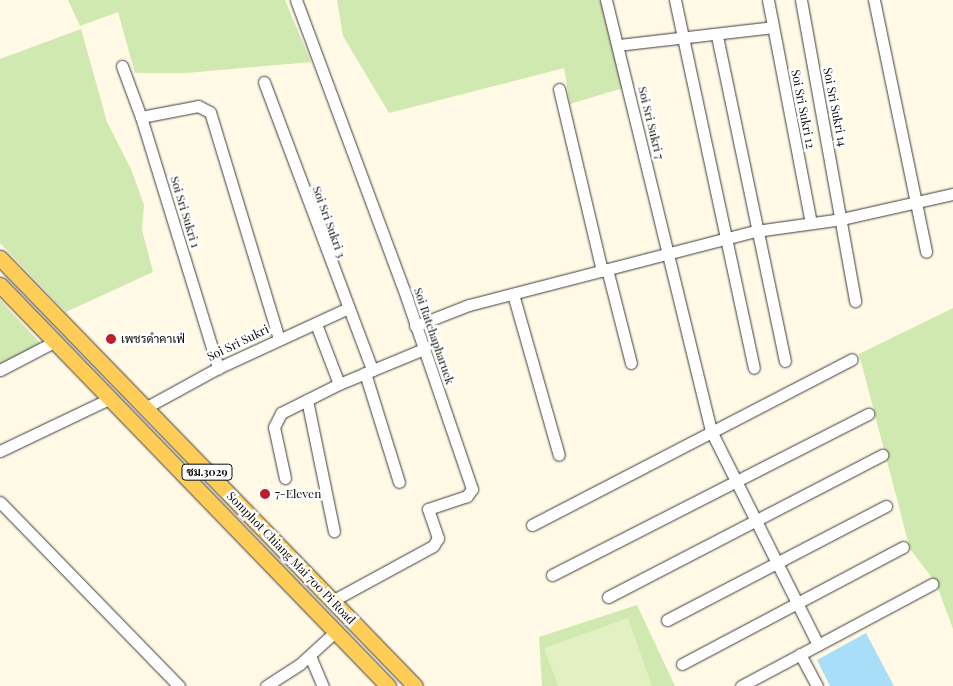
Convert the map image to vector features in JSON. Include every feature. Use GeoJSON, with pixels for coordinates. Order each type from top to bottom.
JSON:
{"type":"FeatureCollection","features":[{"type":"Feature","properties":{"kind":"main road","name":"Somphot Chiang Mai 700 Pi Road"},"geometry":{"type":"LineString","coordinates":[[0,258],[415,686]]}},
{"type":"Feature","properties":{"kind":"main road","name":"Somphot Chiang Mai 700 Pi Road"},"geometry":{"type":"LineString","coordinates":[[0,286],[388,686]]}},
{"type":"Feature","properties":{"kind":"street","name":"Soi Ratchapharuek"},"geometry":{"type":"LineString","coordinates":[[296,0],[424,349],[472,490],[467,496],[428,509],[438,538],[433,546],[332,601]]}},
{"type":"Feature","properties":{"kind":"street","name":"Soi Sri Sukri 7"},"geometry":{"type":"LineString","coordinates":[[606,0],[711,431],[818,645]]}},
{"type":"Feature","properties":{"kind":"street"},"geometry":{"type":"LineString","coordinates":[[675,0],[724,239],[754,368]]}},
{"type":"Feature","properties":{"kind":"street","name":"Soi Sri Sukri 12"},"geometry":{"type":"LineString","coordinates":[[768,0],[811,223]]}},
{"type":"Feature","properties":{"kind":"street","name":"Soi Sri Sukri 14"},"geometry":{"type":"LineString","coordinates":[[801,0],[842,219],[855,301]]}},
{"type":"Feature","properties":{"kind":"street"},"geometry":{"type":"LineString","coordinates":[[874,0],[918,203],[926,252]]}},
{"type":"Feature","properties":{"kind":"street"},"geometry":{"type":"LineString","coordinates":[[618,46],[683,37],[717,36],[773,27]]}},
{"type":"Feature","properties":{"kind":"street"},"geometry":{"type":"LineString","coordinates":[[717,36],[756,231],[785,361]]}},
{"type":"Feature","properties":{"kind":"street","name":"Soi Sri Sukri 1"},"geometry":{"type":"LineString","coordinates":[[122,66],[141,116],[218,368]]}},
{"type":"Feature","properties":{"kind":"street","name":"Soi Sri Sukri 3"},"geometry":{"type":"LineString","coordinates":[[264,82],[368,371],[399,482]]}},
{"type":"Feature","properties":{"kind":"street"},"geometry":{"type":"LineString","coordinates":[[559,89],[605,270],[631,363]]}},
{"type":"Feature","properties":{"kind":"street"},"geometry":{"type":"LineString","coordinates":[[141,116],[198,106],[210,112],[279,339]]}},
{"type":"Feature","properties":{"kind":"street"},"geometry":{"type":"LineString","coordinates":[[415,326],[460,308],[756,231],[842,219],[953,194]]}},
{"type":"Feature","properties":{"kind":"street"},"geometry":{"type":"LineString","coordinates":[[513,294],[559,455]]}},
{"type":"Feature","properties":{"kind":"street","name":"Soi Sri Sukri"},"geometry":{"type":"LineString","coordinates":[[145,408],[218,368],[346,310]]}},
{"type":"Feature","properties":{"kind":"street"},"geometry":{"type":"LineString","coordinates":[[316,324],[339,384]]}},
{"type":"Feature","properties":{"kind":"street"},"geometry":{"type":"LineString","coordinates":[[0,370],[54,342]]}},
{"type":"Feature","properties":{"kind":"street"},"geometry":{"type":"LineString","coordinates":[[285,478],[274,427],[276,419],[281,413],[368,371],[424,349]]}},
{"type":"Feature","properties":{"kind":"street"},"geometry":{"type":"LineString","coordinates":[[532,525],[852,359]]}},
{"type":"Feature","properties":{"kind":"street"},"geometry":{"type":"LineString","coordinates":[[0,451],[109,399]]}},
{"type":"Feature","properties":{"kind":"street"},"geometry":{"type":"LineString","coordinates":[[307,400],[334,531]]}},
{"type":"Feature","properties":{"kind":"street"},"geometry":{"type":"LineString","coordinates":[[552,575],[868,414]]}},
{"type":"Feature","properties":{"kind":"street"},"geometry":{"type":"LineString","coordinates":[[608,597],[882,455]]}},
{"type":"Feature","properties":{"kind":"street"},"geometry":{"type":"LineString","coordinates":[[0,502],[179,686]]}},
{"type":"Feature","properties":{"kind":"street"},"geometry":{"type":"LineString","coordinates":[[667,620],[886,506]]}},
{"type":"Feature","properties":{"kind":"street"},"geometry":{"type":"LineString","coordinates":[[682,664],[903,547]]}},
{"type":"Feature","properties":{"kind":"street"},"geometry":{"type":"LineString","coordinates":[[741,686],[932,584]]}},
{"type":"Feature","properties":{"kind":"street"},"geometry":{"type":"LineString","coordinates":[[266,686],[310,656],[335,632]]}},
{"type":"Feature","properties":{"kind":"street"},"geometry":{"type":"LineString","coordinates":[[800,654],[817,686]]}},
{"type":"Feature","properties":{"kind":"street"},"geometry":{"type":"LineString","coordinates":[[310,656],[323,686]]}},
{"type":"Feature","properties":{"kind":"green space"},"geometry":{"type":"Polygon","coordinates":[[[68,0],[285,0],[311,62],[186,73],[135,73],[118,12],[80,26],[68,0]]]}},
{"type":"Feature","properties":{"kind":"green space"},"geometry":{"type":"Polygon","coordinates":[[[337,0],[601,0],[623,88],[570,104],[564,68],[389,113],[343,36],[337,0]]]}},
{"type":"Feature","properties":{"kind":"green space"},"geometry":{"type":"Polygon","coordinates":[[[81,29],[107,122],[131,169],[144,205],[142,230],[153,272],[66,312],[0,243],[0,59],[81,29]]]}},
{"type":"Feature","properties":{"kind":"green space"},"geometry":{"type":"Polygon","coordinates":[[[0,300],[42,345],[0,367],[0,300]]]}},
{"type":"Feature","properties":{"kind":"green space"},"geometry":{"type":"Polygon","coordinates":[[[953,308],[953,629],[936,583],[910,549],[859,354],[953,308]]]}},
{"type":"Feature","properties":{"kind":"green space"},"geometry":{"type":"Polygon","coordinates":[[[637,605],[675,686],[542,686],[539,637],[637,605]]]}},
{"type":"Feature","properties":{"kind":"green space"},"geometry":{"type":"Polygon","coordinates":[[[628,618],[652,686],[558,686],[544,648],[628,618]]]}},
{"type":"Feature","properties":{"kind":"water"},"geometry":{"type":"Polygon","coordinates":[[[866,633],[894,686],[830,686],[817,660],[866,633]]]}},
{"type":"Feature","properties":{"kind":"place","name":"เพชรดำคาเฟ่"},"geometry":{"type":"Point","coordinates":[111,339]}},
{"type":"Feature","properties":{"kind":"place","name":"7-Eleven"},"geometry":{"type":"Point","coordinates":[265,494]}}]}
